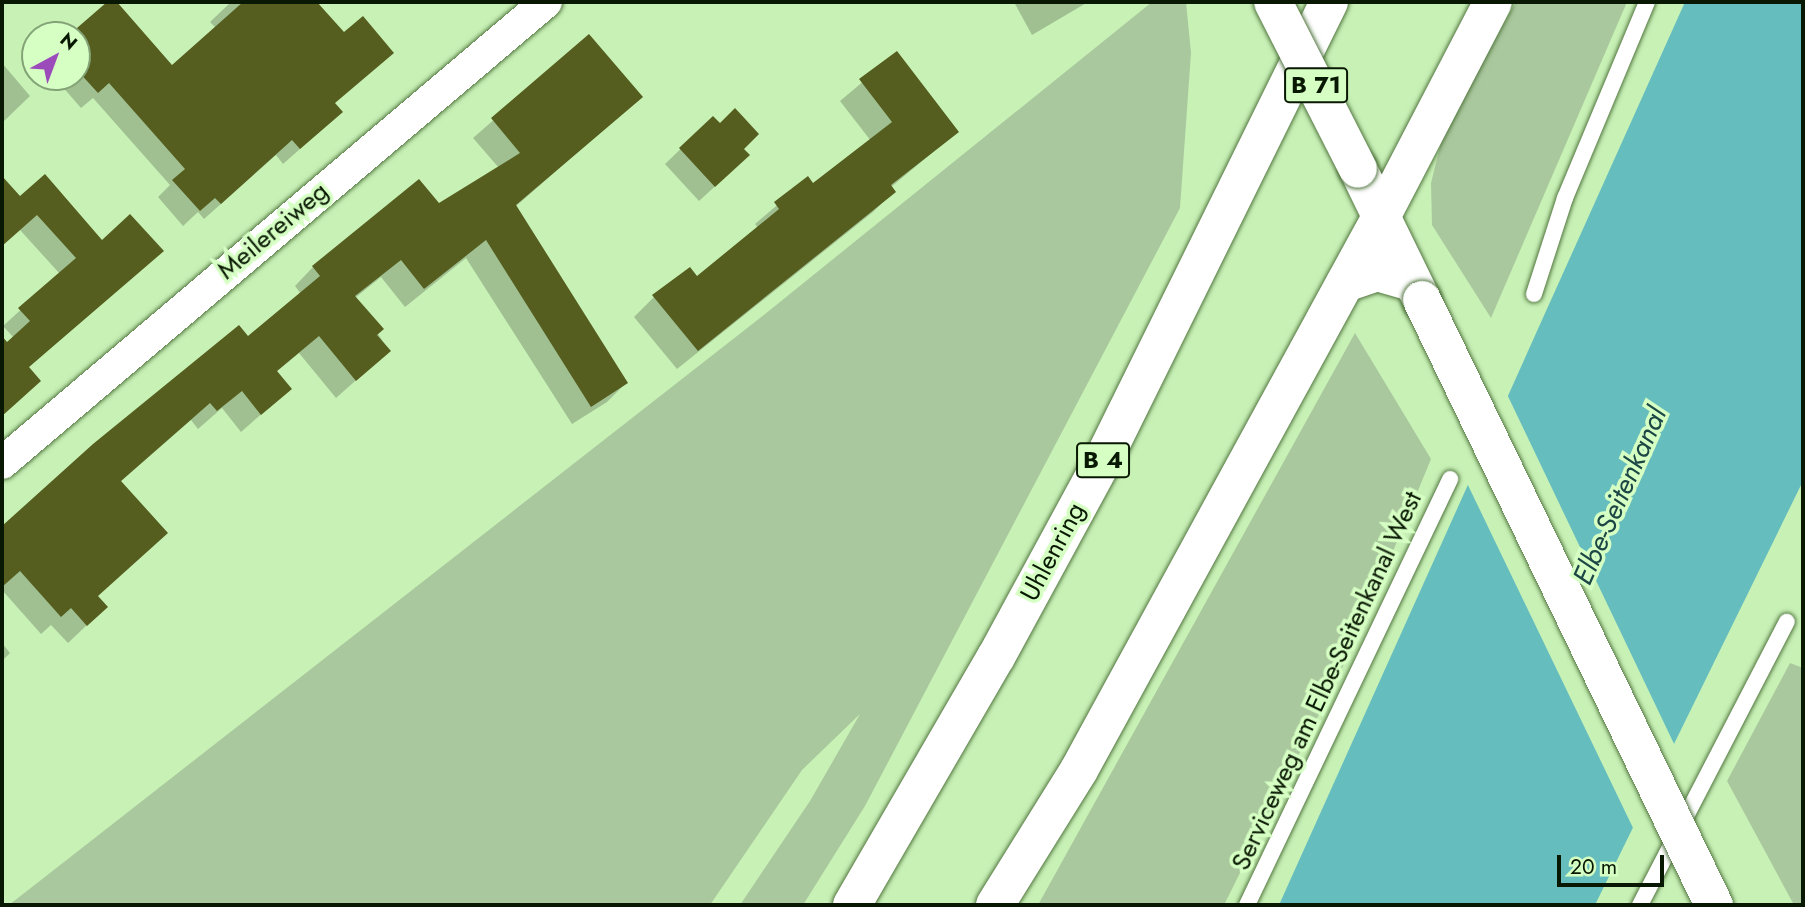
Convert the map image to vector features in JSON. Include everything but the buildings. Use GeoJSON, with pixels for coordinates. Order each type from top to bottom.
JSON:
{"type":"FeatureCollection","features":[{"type":"Feature","properties":{"kind":"main road","name":"B 71"},"geometry":{"type":"LineString","coordinates":[[1273,2],[1418,291],[1714,905]]}},
{"type":"Feature","properties":{"kind":"main road","name":"Uhlenring"},"geometry":{"type":"LineString","coordinates":[[852,905],[996,657],[1101,464],[1329,2]]}},
{"type":"Feature","properties":{"kind":"main road"},"geometry":{"type":"LineString","coordinates":[[995,905],[1079,770],[1345,284],[1493,2]]}},
{"type":"Feature","properties":{"kind":"main road"},"geometry":{"type":"LineString","coordinates":[[1345,284],[1377,272],[1418,291]]}},
{"type":"Feature","properties":{"kind":"street","name":"Meilereiweg"},"geometry":{"type":"LineString","coordinates":[[2,463],[546,2]]}},
{"type":"Feature","properties":{"kind":"lane"},"geometry":{"type":"LineString","coordinates":[[1534,294],[1565,198],[1647,2]]}},
{"type":"Feature","properties":{"kind":"lane","name":"Serviceweg am Elbe-Seitenkanal West"},"geometry":{"type":"LineString","coordinates":[[1247,905],[1450,478]]}},
{"type":"Feature","properties":{"kind":"lane"},"geometry":{"type":"LineString","coordinates":[[1640,905],[1787,622]]}},
{"type":"Feature","properties":{"kind":"green space"},"geometry":{"type":"Polygon","coordinates":[[[1152,2],[1186,2],[1191,53],[1180,208],[865,806],[803,905],[740,905],[810,801],[860,714],[802,770],[710,905],[9,905],[760,318],[1152,2]]]}},
{"type":"Feature","properties":{"kind":"green space"},"geometry":{"type":"Polygon","coordinates":[[[1516,2],[1627,2],[1491,318],[1432,225],[1431,183],[1443,135],[1516,2]]]}},
{"type":"Feature","properties":{"kind":"green space"},"geometry":{"type":"Polygon","coordinates":[[[1355,333],[1431,459],[1359,634],[1224,905],[1038,905],[1355,333]]]}},
{"type":"Feature","properties":{"kind":"green space"},"geometry":{"type":"Polygon","coordinates":[[[1790,663],[1803,668],[1803,905],[1794,905],[1727,781],[1790,663]]]}},
{"type":"Feature","properties":{"kind":"water","name":"Elbe-Seitenkanal"},"geometry":{"type":"Polygon","coordinates":[[[1685,2],[1803,2],[1803,481],[1595,905],[1279,905],[1685,2]]]}},
{"type":"Feature","properties":{"kind":"pier"},"geometry":{"type":"Polygon","coordinates":[[[1505,390],[1676,748],[1635,832],[1465,479],[1505,390]]]}}]}
